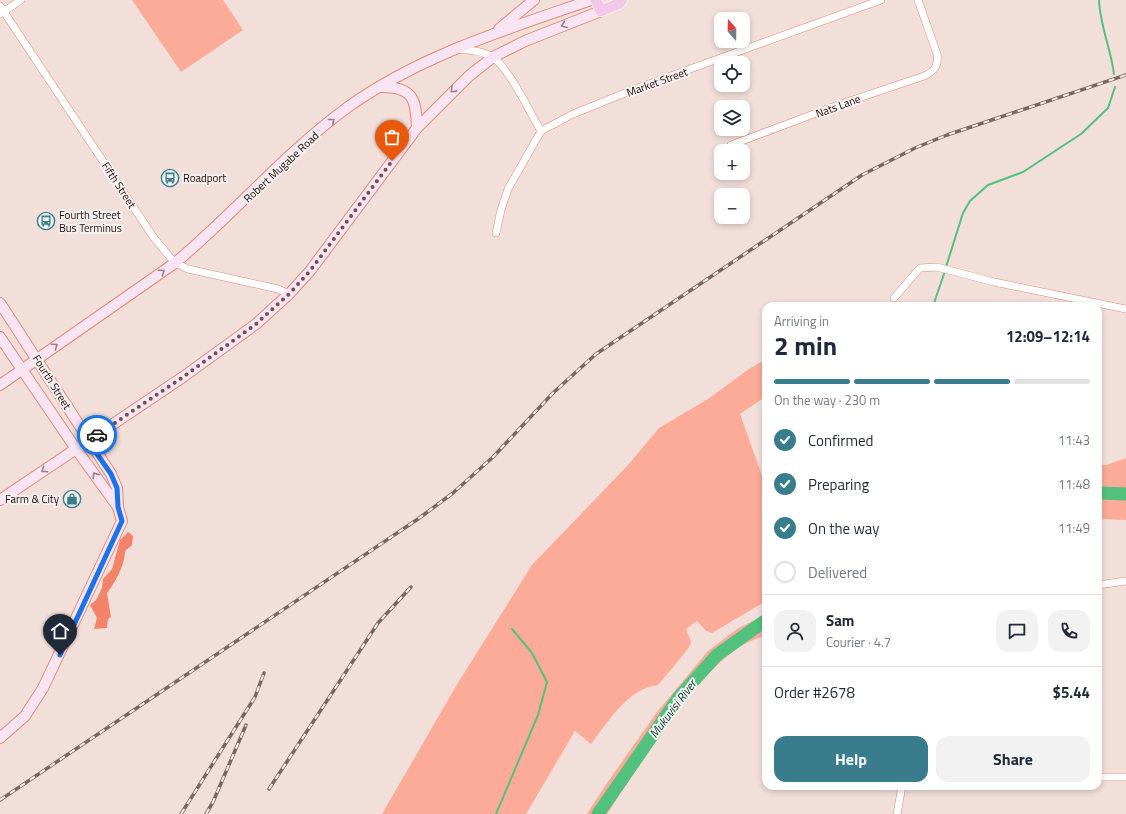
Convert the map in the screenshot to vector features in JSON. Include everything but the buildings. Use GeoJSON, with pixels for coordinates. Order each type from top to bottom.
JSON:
{"type":"FeatureCollection","features":[{"type":"Feature","properties":{"kind":"main road"},"geometry":{"type":"LineString","coordinates":[[495,33],[534,0]]}},
{"type":"Feature","properties":{"kind":"main road","name":"Robert Mugabe Road"},"geometry":{"type":"LineString","coordinates":[[0,385],[175,263],[202,240],[306,142],[348,108],[380,87],[417,66],[495,33],[591,0]]}},
{"type":"Feature","properties":{"kind":"main road"},"geometry":{"type":"LineString","coordinates":[[596,0],[601,11]]}},
{"type":"Feature","properties":{"kind":"main road"},"geometry":{"type":"LineString","coordinates":[[0,500],[183,377],[256,324],[289,294],[310,271],[417,128],[455,88],[493,57],[525,41],[601,11],[619,1]]}},
{"type":"Feature","properties":{"kind":"main road"},"geometry":{"type":"LineString","coordinates":[[380,87],[402,89],[408,93],[415,106],[417,128]]}},
{"type":"Feature","properties":{"kind":"main road","name":"Fourth Street"},"geometry":{"type":"LineString","coordinates":[[0,303],[37,358],[88,441],[111,474],[117,488],[118,507],[122,521],[116,537],[43,688],[25,716],[0,738]]}},
{"type":"Feature","properties":{"kind":"main road"},"geometry":{"type":"LineString","coordinates":[[0,337],[76,449],[118,507]]}},
{"type":"Feature","properties":{"kind":"street"},"geometry":{"type":"LineString","coordinates":[[1,10],[21,0]]}},
{"type":"Feature","properties":{"kind":"street","name":"Market Street"},"geometry":{"type":"LineString","coordinates":[[541,131],[573,114],[635,89],[881,0]]}},
{"type":"Feature","properties":{"kind":"street","name":"Nats Lane"},"geometry":{"type":"LineString","coordinates":[[734,144],[835,106],[924,76],[934,70],[938,60],[918,0]]}},
{"type":"Feature","properties":{"kind":"street","name":"Fifth Street"},"geometry":{"type":"LineString","coordinates":[[1,10],[154,238],[175,263],[188,269],[273,288],[289,294]]}},
{"type":"Feature","properties":{"kind":"street"},"geometry":{"type":"LineString","coordinates":[[458,49],[474,51],[493,57],[507,74],[541,131],[508,189],[500,210],[496,233]]}},
{"type":"Feature","properties":{"kind":"street"},"geometry":{"type":"LineString","coordinates":[[894,298],[920,268],[937,267],[994,282],[1092,302]]}},
{"type":"Feature","properties":{"kind":"street"},"geometry":{"type":"LineString","coordinates":[[1102,304],[1126,309]]}},
{"type":"Feature","properties":{"kind":"street"},"geometry":{"type":"LineString","coordinates":[[1102,585],[1126,583]]}},
{"type":"Feature","properties":{"kind":"street"},"geometry":{"type":"LineString","coordinates":[[1102,777],[1126,777]]}},
{"type":"Feature","properties":{"kind":"street"},"geometry":{"type":"LineString","coordinates":[[897,814],[901,790]]}},
{"type":"Feature","properties":{"kind":"shaded area"},"geometry":{"type":"Polygon","coordinates":[[[132,0],[223,0],[243,30],[181,72],[132,0]]]}},
{"type":"Feature","properties":{"kind":"shaded area"},"geometry":{"type":"Polygon","coordinates":[[[762,361],[762,399],[740,414],[762,476],[762,603],[712,633],[706,631],[697,621],[686,629],[691,641],[690,646],[658,685],[647,687],[628,699],[612,716],[591,744],[575,731],[526,814],[382,814],[459,681],[532,565],[628,465],[659,428],[708,399],[762,361]]]}},
{"type":"Feature","properties":{"kind":"shaded area"},"geometry":{"type":"Polygon","coordinates":[[[1126,458],[1126,520],[1102,519],[1102,465],[1107,465],[1126,458]]]}},
{"type":"Feature","properties":{"kind":"shaded area"},"geometry":{"type":"Polygon","coordinates":[[[128,532],[133,536],[132,545],[125,551],[125,556],[119,574],[107,593],[111,617],[108,619],[107,628],[94,629],[97,618],[90,605],[96,600],[102,588],[103,579],[112,569],[120,540],[128,532]]]}},
{"type":"Feature","properties":{"kind":"shaded area"},"geometry":{"type":"Polygon","coordinates":[[[762,616],[762,637],[741,646],[734,651],[715,667],[698,685],[665,727],[607,814],[587,814],[657,712],[708,651],[737,629],[762,616]]]}},
{"type":"Feature","properties":{"kind":"waterway"},"geometry":{"type":"LineString","coordinates":[[1099,0],[1101,19],[1111,56],[1114,74]]}},
{"type":"Feature","properties":{"kind":"waterway"},"geometry":{"type":"LineString","coordinates":[[946,267],[963,213],[970,201],[988,185],[1023,172],[1081,134],[1108,108],[1115,87]]}},
{"type":"Feature","properties":{"kind":"waterway"},"geometry":{"type":"LineString","coordinates":[[934,302],[945,271]]}},
{"type":"Feature","properties":{"kind":"waterway","name":"Mukuvisi River"},"geometry":{"type":"LineString","coordinates":[[1102,493],[1126,494]]}},
{"type":"Feature","properties":{"kind":"waterway","name":"Mukuvisi River"},"geometry":{"type":"LineString","coordinates":[[598,814],[679,697],[717,655],[762,623]]}},
{"type":"Feature","properties":{"kind":"waterway"},"geometry":{"type":"LineString","coordinates":[[496,814],[538,715],[547,682],[532,653],[512,629]]}},
{"type":"Feature","properties":{"kind":"railway"},"geometry":{"type":"LineString","coordinates":[[0,800],[418,519],[453,493],[493,457],[553,393],[596,354],[862,175],[915,148],[947,135],[1126,75]]}},
{"type":"Feature","properties":{"kind":"railway"},"geometry":{"type":"LineString","coordinates":[[269,789],[378,623],[411,587]]}},
{"type":"Feature","properties":{"kind":"railway"},"geometry":{"type":"LineString","coordinates":[[181,814],[255,697],[264,673]]}},
{"type":"Feature","properties":{"kind":"railway"},"geometry":{"type":"LineString","coordinates":[[206,814],[213,802],[246,725]]}},
{"type":"Feature","properties":{"kind":"way so far"},"geometry":{"type":"LineString","coordinates":[[97,435],[183,377],[256,324],[289,294],[310,271],[392,161]]}},
{"type":"Feature","properties":{"kind":"place","name":"Roadport"},"geometry":{"type":"Point","coordinates":[170,178]}},
{"type":"Feature","properties":{"kind":"place","name":"Fourth Street Bus Terminus"},"geometry":{"type":"Point","coordinates":[46,221]}},
{"type":"Feature","properties":{"kind":"place","name":"Farm & City"},"geometry":{"type":"Point","coordinates":[72,499]}},
{"type":"Feature","properties":{"kind":"route"},"geometry":{"type":"LineString","coordinates":[[60,655],[116,537],[122,521],[118,507],[117,488],[111,474],[88,441],[97,435]]}}]}
